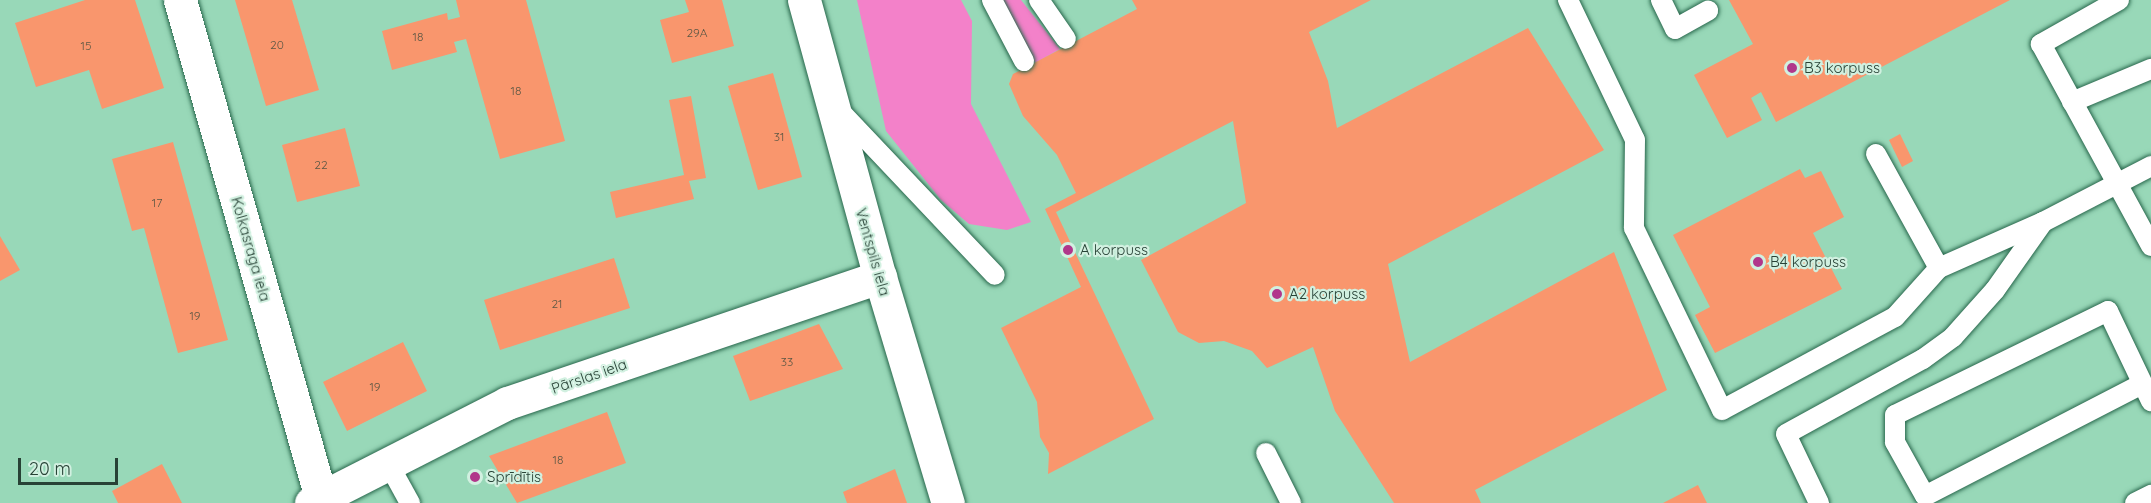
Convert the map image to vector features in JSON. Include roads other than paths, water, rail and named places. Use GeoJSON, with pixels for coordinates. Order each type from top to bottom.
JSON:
{"type":"FeatureCollection","features":[{"type":"Feature","properties":{"kind":"street","name":"Kolkasraga iela"},"geometry":{"type":"LineString","coordinates":[[180,0],[316,500]]}},
{"type":"Feature","properties":{"kind":"street","name":"Ventspils iela"},"geometry":{"type":"LineString","coordinates":[[804,0],[879,277],[948,503]]}},
{"type":"Feature","properties":{"kind":"street","name":"Pārslas iela"},"geometry":{"type":"LineString","coordinates":[[316,500],[507,403],[879,277]]}},
{"type":"Feature","properties":{"kind":"lane"},"geometry":{"type":"LineString","coordinates":[[992,0],[1024,60]]}},
{"type":"Feature","properties":{"kind":"lane"},"geometry":{"type":"LineString","coordinates":[[1039,0],[1066,39]]}},
{"type":"Feature","properties":{"kind":"lane"},"geometry":{"type":"LineString","coordinates":[[1568,0],[1635,140],[1634,228],[1722,410],[1895,317],[1939,268],[2043,222],[2151,165]]}},
{"type":"Feature","properties":{"kind":"lane"},"geometry":{"type":"LineString","coordinates":[[1661,0],[1676,28],[1708,11]]}},
{"type":"Feature","properties":{"kind":"lane"},"geometry":{"type":"LineString","coordinates":[[2119,0],[2041,44],[2151,246]]}},
{"type":"Feature","properties":{"kind":"lane"},"geometry":{"type":"LineString","coordinates":[[2072,102],[2151,69]]}},
{"type":"Feature","properties":{"kind":"lane"},"geometry":{"type":"LineString","coordinates":[[832,102],[995,275]]}},
{"type":"Feature","properties":{"kind":"lane"},"geometry":{"type":"LineString","coordinates":[[1876,154],[1939,268]]}},
{"type":"Feature","properties":{"kind":"lane"},"geometry":{"type":"LineString","coordinates":[[1819,503],[1786,434],[1923,359],[1953,337],[1995,290],[2043,222]]}},
{"type":"Feature","properties":{"kind":"lane"},"geometry":{"type":"LineString","coordinates":[[2108,310],[2146,392],[1925,496],[1896,442],[1895,415],[2108,310]]}},
{"type":"Feature","properties":{"kind":"lane"},"geometry":{"type":"LineString","coordinates":[[1266,453],[1291,503]]}},
{"type":"Feature","properties":{"kind":"lane"},"geometry":{"type":"LineString","coordinates":[[388,463],[410,503]]}},
{"type":"Feature","properties":{"kind":"lane"},"geometry":{"type":"LineString","coordinates":[[2135,503],[2151,495]]}},
{"type":"Feature","properties":{"kind":"place","name":"B3 korpuss"},"geometry":{"type":"Point","coordinates":[1792,68]}},
{"type":"Feature","properties":{"kind":"place","name":"A korpuss"},"geometry":{"type":"Point","coordinates":[1068,250]}},
{"type":"Feature","properties":{"kind":"place","name":"B4 korpuss"},"geometry":{"type":"Point","coordinates":[1758,262]}},
{"type":"Feature","properties":{"kind":"place","name":"A2 korpuss"},"geometry":{"type":"Point","coordinates":[1277,294]}},
{"type":"Feature","properties":{"kind":"place","name":"Sprīdītis"},"geometry":{"type":"Point","coordinates":[475,477]}}]}
